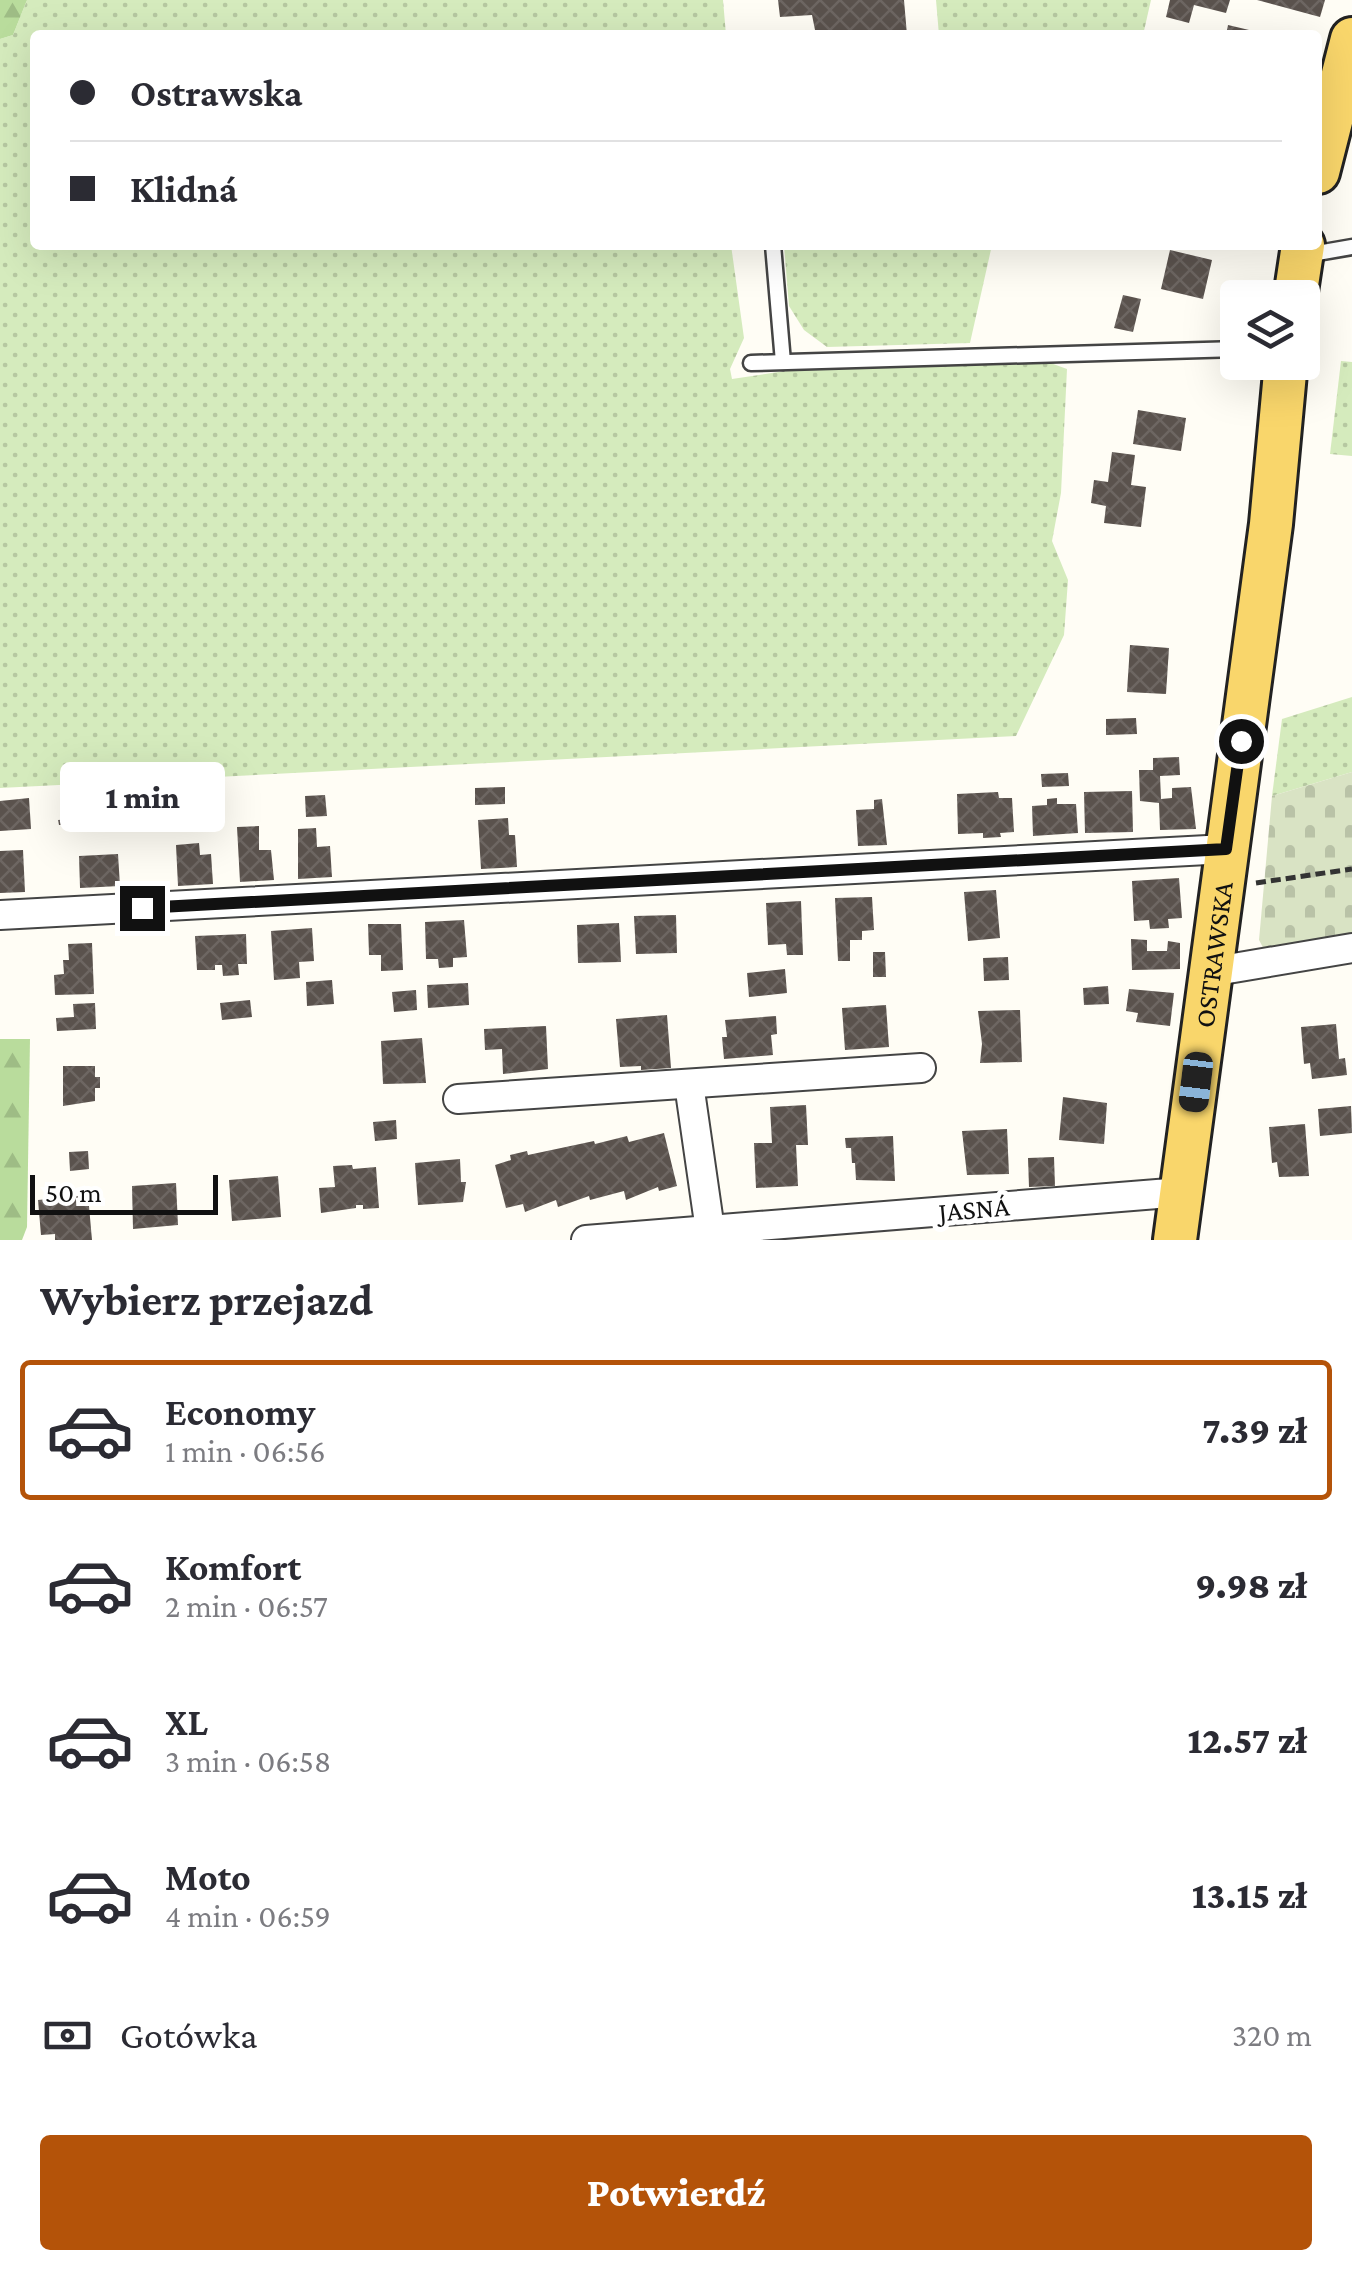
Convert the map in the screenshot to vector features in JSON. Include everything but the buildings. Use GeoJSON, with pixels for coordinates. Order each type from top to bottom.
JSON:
{"type":"FeatureCollection","features":[{"type":"Feature","properties":{"kind":"main road"},"geometry":{"type":"LineString","coordinates":[[1322,156],[1352,39]]}},
{"type":"Feature","properties":{"kind":"main road","name":"OSTRAWSKA"},"geometry":{"type":"LineString","coordinates":[[1176,1240],[1210,972],[1236,867],[1284,380]]}},
{"type":"Feature","properties":{"kind":"street"},"geometry":{"type":"LineString","coordinates":[[0,914],[1236,867]]}},
{"type":"Feature","properties":{"kind":"street"},"geometry":{"type":"LineString","coordinates":[[1210,972],[1352,948]]}},
{"type":"Feature","properties":{"kind":"street"},"geometry":{"type":"LineString","coordinates":[[458,1099],[922,1068]]}},
{"type":"Feature","properties":{"kind":"street"},"geometry":{"type":"LineString","coordinates":[[688,1084],[710,1230]]}},
{"type":"Feature","properties":{"kind":"street","name":"JASNÁ"},"geometry":{"type":"LineString","coordinates":[[586,1240],[1182,1192]]}},
{"type":"Feature","properties":{"kind":"lane"},"geometry":{"type":"LineString","coordinates":[[1299,266],[1352,247]]}},
{"type":"Feature","properties":{"kind":"lane"},"geometry":{"type":"LineString","coordinates":[[772,250],[783,362]]}},
{"type":"Feature","properties":{"kind":"lane"},"geometry":{"type":"LineString","coordinates":[[751,363],[1220,350]]}},
{"type":"Feature","properties":{"kind":"path"},"geometry":{"type":"LineString","coordinates":[[1236,867],[1352,869]]}},
{"type":"Feature","properties":{"kind":"green space"},"geometry":{"type":"Polygon","coordinates":[[[0,0],[27,0],[13,35],[0,39],[0,0]]]}},
{"type":"Feature","properties":{"kind":"green space"},"geometry":{"type":"Polygon","coordinates":[[[27,0],[723,0],[726,30],[30,30],[30,250],[732,250],[744,338],[730,369],[732,379],[785,371],[1045,361],[1067,369],[1061,493],[1052,541],[1068,580],[1064,635],[1016,736],[0,788],[0,39],[13,35],[27,0]]]}},
{"type":"Feature","properties":{"kind":"green space"},"geometry":{"type":"Polygon","coordinates":[[[936,0],[1151,0],[1144,30],[939,30],[936,0]]]}},
{"type":"Feature","properties":{"kind":"green space"},"geometry":{"type":"Polygon","coordinates":[[[784,250],[991,250],[970,343],[827,347],[804,330],[789,306],[784,250]]]}},
{"type":"Feature","properties":{"kind":"green space"},"geometry":{"type":"Polygon","coordinates":[[[1341,361],[1352,362],[1352,456],[1330,454],[1341,361]]]}},
{"type":"Feature","properties":{"kind":"green space"},"geometry":{"type":"Polygon","coordinates":[[[1352,697],[1352,772],[1272,796],[1282,719],[1352,697]]]}},
{"type":"Feature","properties":{"kind":"green space"},"geometry":{"type":"Polygon","coordinates":[[[1352,772],[1352,938],[1266,953],[1259,940],[1272,796],[1352,772]]]}},
{"type":"Feature","properties":{"kind":"green space"},"geometry":{"type":"Polygon","coordinates":[[[0,1039],[30,1039],[27,1227],[22,1240],[0,1240],[0,1039]]]}},
{"type":"Feature","properties":{"kind":"route"},"geometry":{"type":"LineString","coordinates":[[142,908],[1226,849],[1241,741]]}}]}
